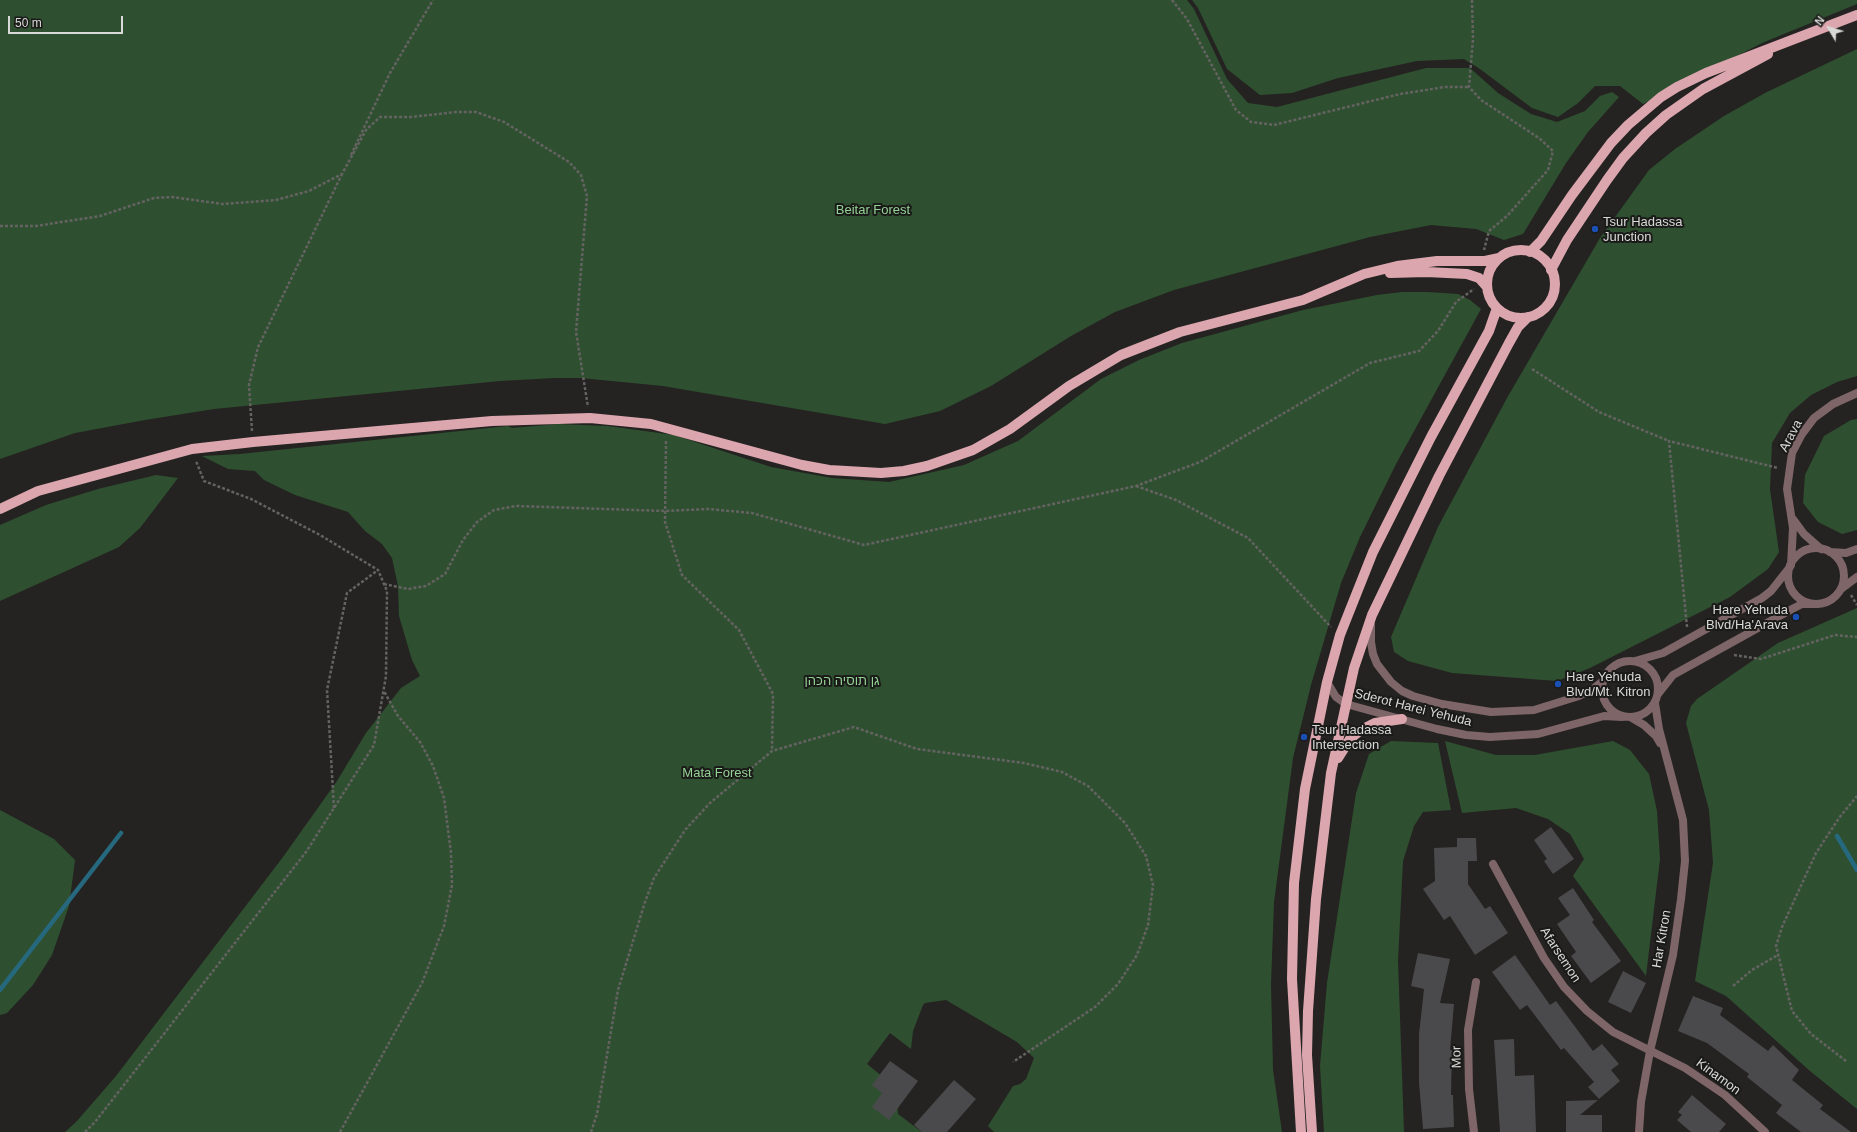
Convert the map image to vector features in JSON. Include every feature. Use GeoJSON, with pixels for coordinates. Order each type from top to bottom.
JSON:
{"type":"FeatureCollection","features":[{"type":"Feature","properties":{"kind":"main road"},"geometry":{"type":"LineString","coordinates":[[1530,252],[1541,242],[1572,195],[1611,143],[1628,125],[1661,97],[1677,87],[1706,73],[1857,15]]}},
{"type":"Feature","properties":{"kind":"main road"},"geometry":{"type":"LineString","coordinates":[[1551,270],[1560,252],[1623,158],[1666,115],[1719,79],[1839,22]]}},
{"type":"Feature","properties":{"kind":"main road"},"geometry":{"type":"LineString","coordinates":[[0,509],[38,492],[192,450],[253,442],[492,421],[590,418],[651,424],[787,461],[829,470],[881,473],[904,471],[927,466],[973,450],[1010,429],[1069,386],[1121,355],[1180,332],[1303,300],[1364,274],[1417,262],[1482,261],[1499,258],[1514,251],[1530,252],[1545,261],[1551,270],[1554,286],[1552,296],[1542,310],[1528,317],[1518,328],[1508,343],[1439,476],[1372,615],[1354,668],[1331,773],[1316,899],[1308,1011],[1307,1055],[1312,1132]]}},
{"type":"Feature","properties":{"kind":"main road"},"geometry":{"type":"LineString","coordinates":[[1499,258],[1489,272],[1487,286],[1488,294],[1497,308],[1512,317],[1528,317]]}},
{"type":"Feature","properties":{"kind":"main road"},"geometry":{"type":"LineString","coordinates":[[1364,274],[1435,272],[1467,274],[1479,278],[1487,286]]}},
{"type":"Feature","properties":{"kind":"main road"},"geometry":{"type":"LineString","coordinates":[[1301,1132],[1292,979],[1294,884],[1305,789],[1327,682],[1340,635],[1373,552],[1431,437],[1489,331],[1497,308]]}},
{"type":"Feature","properties":{"kind":"main road"},"geometry":{"type":"LineString","coordinates":[[1331,773],[1343,748],[1350,738],[1361,730],[1375,723],[1402,720]]}},
{"type":"Feature","properties":{"kind":"street","name":"Arava"},"geometry":{"type":"LineString","coordinates":[[1791,566],[1793,528],[1787,489],[1788,471],[1792,453],[1802,434],[1814,418],[1833,404],[1857,393]]}},
{"type":"Feature","properties":{"kind":"street","name":"Arava"},"geometry":{"type":"LineString","coordinates":[[1791,515],[1795,524],[1821,549]]}},
{"type":"Feature","properties":{"kind":"street"},"geometry":{"type":"LineString","coordinates":[[1857,549],[1846,553],[1830,552],[1821,549],[1812,549],[1803,552],[1795,558],[1776,586],[1762,598],[1688,639],[1651,657],[1616,665],[1609,671],[1604,680],[1603,696],[1607,705],[1622,717],[1632,718],[1640,716],[1649,711],[1655,703],[1658,694],[1673,675],[1802,604],[1818,604],[1826,602],[1835,597],[1857,577]]}},
{"type":"Feature","properties":{"kind":"street"},"geometry":{"type":"LineString","coordinates":[[1830,552],[1837,558],[1842,567],[1844,581],[1841,590]]}},
{"type":"Feature","properties":{"kind":"street"},"geometry":{"type":"LineString","coordinates":[[1791,566],[1789,583],[1793,592],[1800,599],[1808,603],[1818,604]]}},
{"type":"Feature","properties":{"kind":"street","name":"Sderot Harei Yehuda"},"geometry":{"type":"LineString","coordinates":[[1372,615],[1371,642],[1373,654],[1377,664],[1391,682],[1402,691],[1424,699],[1470,710],[1491,712],[1534,710],[1579,696],[1593,689],[1604,680]]}},
{"type":"Feature","properties":{"kind":"street"},"geometry":{"type":"LineString","coordinates":[[1635,661],[1652,671],[1657,679],[1658,694]]}},
{"type":"Feature","properties":{"kind":"street","name":"Sderot Harei Yehuda"},"geometry":{"type":"LineString","coordinates":[[1327,682],[1336,698],[1346,704],[1402,720],[1466,735],[1504,737],[1538,734],[1604,716],[1622,717]]}},
{"type":"Feature","properties":{"kind":"street","name":"Har Kitron"},"geometry":{"type":"LineString","coordinates":[[1639,1132],[1641,1102],[1650,1051],[1673,955],[1682,899],[1685,861],[1683,820],[1656,717],[1655,703]]}},
{"type":"Feature","properties":{"kind":"street","name":"Har Kitron"},"geometry":{"type":"LineString","coordinates":[[1632,718],[1644,725],[1656,736],[1665,751]]}},
{"type":"Feature","properties":{"kind":"street","name":"Afarsemon"},"geometry":{"type":"LineString","coordinates":[[1493,864],[1544,958],[1564,987],[1587,1011],[1613,1032],[1650,1051]]}},
{"type":"Feature","properties":{"kind":"street","name":"Mor"},"geometry":{"type":"LineString","coordinates":[[1474,1132],[1469,1089],[1468,1030],[1476,982]]}},
{"type":"Feature","properties":{"kind":"street","name":"Kinamon"},"geometry":{"type":"LineString","coordinates":[[1650,1051],[1685,1068],[1725,1095],[1765,1132]]}},
{"type":"Feature","properties":{"kind":"path"},"geometry":{"type":"LineString","coordinates":[[253,442],[249,384],[258,347],[390,73],[433,0]]}},
{"type":"Feature","properties":{"kind":"path"},"geometry":{"type":"LineString","coordinates":[[1172,0],[1187,19],[1236,110],[1251,122],[1274,125],[1400,94],[1445,87],[1469,87],[1481,100],[1539,138],[1553,151],[1548,170],[1507,216],[1489,232],[1485,243],[1482,261]]}},
{"type":"Feature","properties":{"kind":"path"},"geometry":{"type":"LineString","coordinates":[[1469,87],[1473,39],[1472,0]]}},
{"type":"Feature","properties":{"kind":"path"},"geometry":{"type":"LineString","coordinates":[[0,226],[36,226],[100,216],[154,198],[172,197],[223,204],[276,200],[308,191],[342,174],[366,130],[380,117],[411,117],[456,112],[476,112],[504,122],[569,162],[581,175],[588,196],[576,332],[590,418]]}},
{"type":"Feature","properties":{"kind":"path"},"geometry":{"type":"LineString","coordinates":[[384,584],[408,589],[426,586],[445,574],[463,540],[477,522],[494,510],[516,506],[665,510],[708,509],[752,513],[864,545],[1136,486],[1200,462],[1370,363],[1419,351],[1438,330],[1456,302],[1475,288],[1479,278]]}},
{"type":"Feature","properties":{"kind":"path"},"geometry":{"type":"LineString","coordinates":[[1532,369],[1599,412],[1669,440],[1788,471]]}},
{"type":"Feature","properties":{"kind":"path"},"geometry":{"type":"LineString","coordinates":[[666,428],[665,522],[682,575],[739,630],[772,694],[772,751]]}},
{"type":"Feature","properties":{"kind":"path"},"geometry":{"type":"LineString","coordinates":[[1669,440],[1688,639]]}},
{"type":"Feature","properties":{"kind":"path"},"geometry":{"type":"LineString","coordinates":[[192,450],[204,481],[251,499],[320,534],[378,570],[387,592],[385,693],[398,716],[420,742],[433,766],[444,798],[451,853],[452,885],[444,926],[422,984],[340,1132]]}},
{"type":"Feature","properties":{"kind":"path"},"geometry":{"type":"LineString","coordinates":[[1136,486],[1176,500],[1248,538],[1340,635]]}},
{"type":"Feature","properties":{"kind":"path"},"geometry":{"type":"LineString","coordinates":[[334,808],[327,690],[347,593],[378,570]]}},
{"type":"Feature","properties":{"kind":"path"},"geometry":{"type":"LineString","coordinates":[[1717,651],[1743,658],[1761,659],[1835,635],[1857,637]]}},
{"type":"Feature","properties":{"kind":"path"},"geometry":{"type":"LineString","coordinates":[[84,1132],[95,1122],[306,852],[374,745],[386,676]]}},
{"type":"Feature","properties":{"kind":"path"},"geometry":{"type":"LineString","coordinates":[[591,1132],[597,1114],[618,990],[644,902],[654,878],[685,830],[710,803],[772,751],[854,727],[917,750],[1024,763],[1062,772],[1088,786],[1125,823],[1146,856],[1153,884],[1148,925],[1137,956],[1118,984],[1095,1007],[1013,1062]]}},
{"type":"Feature","properties":{"kind":"path"},"geometry":{"type":"LineString","coordinates":[[1846,1061],[1811,1034],[1792,1011],[1776,946],[1782,927],[1816,853],[1839,818],[1857,796]]}},
{"type":"Feature","properties":{"kind":"path"},"geometry":{"type":"LineString","coordinates":[[1733,986],[1752,970],[1778,955]]}},
{"type":"Feature","properties":{"kind":"green space","name":"Beitar Forest"},"geometry":{"type":"Polygon","coordinates":[[[0,0],[1187,0],[1194,9],[1227,79],[1248,103],[1277,107],[1426,68],[1470,68],[1498,93],[1531,114],[1557,122],[1585,111],[1600,96],[1612,92],[1619,97],[1588,132],[1566,163],[1523,234],[1504,240],[1476,229],[1431,225],[1370,237],[1174,290],[1115,312],[1071,336],[991,386],[940,411],[885,424],[663,386],[581,378],[554,378],[500,381],[214,409],[75,433],[0,459],[0,0]]]}},
{"type":"Feature","properties":{"kind":"green space"},"geometry":{"type":"Polygon","coordinates":[[[1192,0],[1857,0],[1857,4],[1762,43],[1643,104],[1620,86],[1595,86],[1578,103],[1558,117],[1532,108],[1480,69],[1464,59],[1417,61],[1338,78],[1292,93],[1260,95],[1227,69],[1198,8],[1192,0]]]}},
{"type":"Feature","properties":{"kind":"green space"},"geometry":{"type":"Polygon","coordinates":[[[1857,49],[1857,376],[1837,382],[1811,395],[1790,413],[1772,443],[1770,489],[1779,552],[1768,569],[1730,597],[1590,668],[1557,681],[1452,673],[1408,661],[1394,652],[1391,637],[1438,527],[1507,398],[1600,238],[1649,170],[1675,149],[1724,116],[1765,93],[1857,49]]]}},
{"type":"Feature","properties":{"kind":"green space","name":"Mata Forest"},"geometry":{"type":"Polygon","coordinates":[[[1402,292],[1427,292],[1458,294],[1470,300],[1481,309],[1396,464],[1360,537],[1341,583],[1311,685],[1293,758],[1274,902],[1271,984],[1273,1070],[1282,1132],[994,1132],[988,1126],[1013,1086],[1020,1084],[1026,1079],[1034,1058],[1017,1042],[946,1000],[925,1003],[923,1005],[913,1031],[911,1049],[890,1033],[867,1064],[899,1090],[897,1096],[898,1114],[922,1132],[65,1132],[77,1121],[116,1076],[283,857],[337,781],[366,733],[401,688],[420,676],[412,660],[399,616],[398,586],[392,558],[382,544],[365,531],[348,512],[295,495],[264,480],[255,471],[228,469],[202,456],[240,454],[508,426],[512,428],[558,424],[608,426],[674,435],[771,467],[832,478],[889,482],[964,465],[1018,441],[1101,379],[1139,360],[1182,343],[1303,310],[1377,295],[1402,292]]]}},
{"type":"Feature","properties":{"kind":"green space"},"geometry":{"type":"Polygon","coordinates":[[[1857,419],[1857,530],[1842,534],[1818,522],[1803,503],[1805,475],[1824,436],[1851,420],[1857,419]]]}},
{"type":"Feature","properties":{"kind":"green space"},"geometry":{"type":"Polygon","coordinates":[[[156,475],[178,478],[140,528],[119,547],[0,601],[0,525],[46,505],[98,489],[156,475]]]}},
{"type":"Feature","properties":{"kind":"green space"},"geometry":{"type":"Polygon","coordinates":[[[1857,608],[1857,1109],[1810,1071],[1726,996],[1695,981],[1713,863],[1709,810],[1686,723],[1691,706],[1697,699],[1778,643],[1857,608]]]}},
{"type":"Feature","properties":{"kind":"green space"},"geometry":{"type":"Polygon","coordinates":[[[1391,741],[1438,743],[1451,810],[1423,812],[1414,826],[1403,861],[1398,961],[1404,1132],[1324,1132],[1320,1066],[1327,983],[1356,793],[1369,754],[1391,741]]]}},
{"type":"Feature","properties":{"kind":"green space"},"geometry":{"type":"Polygon","coordinates":[[[1445,741],[1496,755],[1535,755],[1613,741],[1630,750],[1649,774],[1657,811],[1660,859],[1646,976],[1573,876],[1584,859],[1570,834],[1548,819],[1516,808],[1462,813],[1445,741]]]}},
{"type":"Feature","properties":{"kind":"green space"},"geometry":{"type":"Polygon","coordinates":[[[0,810],[54,839],[75,860],[69,906],[52,955],[33,985],[7,1013],[0,1015],[0,810]]]}},
{"type":"Feature","properties":{"kind":"building"},"geometry":{"type":"Polygon","coordinates":[[[1551,827],[1574,859],[1553,874],[1544,861],[1547,859],[1534,840],[1551,827]]]}},
{"type":"Feature","properties":{"kind":"building"},"geometry":{"type":"Polygon","coordinates":[[[1457,838],[1476,838],[1477,861],[1468,861],[1468,884],[1485,909],[1490,906],[1508,933],[1475,955],[1450,916],[1444,920],[1423,889],[1435,881],[1434,848],[1457,847],[1457,838]]]}},
{"type":"Feature","properties":{"kind":"building"},"geometry":{"type":"Polygon","coordinates":[[[1573,888],[1594,920],[1592,922],[1621,961],[1591,983],[1571,956],[1576,952],[1557,924],[1570,915],[1558,898],[1573,888]]]}},
{"type":"Feature","properties":{"kind":"building"},"geometry":{"type":"Polygon","coordinates":[[[1418,953],[1450,959],[1440,1003],[1454,1004],[1450,1050],[1452,1050],[1451,1095],[1453,1095],[1454,1127],[1423,1129],[1419,1083],[1419,1034],[1424,989],[1411,986],[1418,953]]]}},
{"type":"Feature","properties":{"kind":"building"},"geometry":{"type":"Polygon","coordinates":[[[1515,955],[1550,1005],[1556,1001],[1593,1051],[1602,1044],[1619,1064],[1611,1070],[1620,1081],[1599,1099],[1588,1087],[1594,1082],[1564,1048],[1561,1050],[1527,1005],[1520,1010],[1492,972],[1515,955]]]}},
{"type":"Feature","properties":{"kind":"building"},"geometry":{"type":"Polygon","coordinates":[[[1623,971],[1646,983],[1631,1013],[1608,1002],[1623,971]]]}},
{"type":"Feature","properties":{"kind":"building"},"geometry":{"type":"Polygon","coordinates":[[[1693,996],[1723,1008],[1720,1015],[1768,1051],[1773,1045],[1799,1070],[1792,1080],[1823,1105],[1820,1109],[1851,1132],[1801,1132],[1776,1113],[1782,1105],[1747,1077],[1749,1074],[1707,1043],[1678,1031],[1693,996]]]}},
{"type":"Feature","properties":{"kind":"building"},"geometry":{"type":"Polygon","coordinates":[[[1514,1039],[1515,1076],[1534,1075],[1536,1132],[1500,1132],[1494,1040],[1514,1039]]]}},
{"type":"Feature","properties":{"kind":"building"},"geometry":{"type":"Polygon","coordinates":[[[890,1061],[918,1081],[889,1120],[872,1107],[882,1093],[872,1085],[890,1061]]]}},
{"type":"Feature","properties":{"kind":"building"},"geometry":{"type":"Polygon","coordinates":[[[954,1080],[976,1099],[947,1132],[922,1132],[914,1125],[954,1080]]]}},
{"type":"Feature","properties":{"kind":"building"},"geometry":{"type":"Polygon","coordinates":[[[1692,1095],[1726,1124],[1719,1132],[1691,1132],[1677,1120],[1682,1115],[1678,1112],[1692,1095]]]}},
{"type":"Feature","properties":{"kind":"building"},"geometry":{"type":"Polygon","coordinates":[[[1598,1100],[1580,1115],[1602,1115],[1602,1132],[1566,1132],[1566,1101],[1598,1100]]]}},
{"type":"Feature","properties":{"kind":"waterway"},"geometry":{"type":"LineString","coordinates":[[0,990],[121,833]]}},
{"type":"Feature","properties":{"kind":"waterway"},"geometry":{"type":"LineString","coordinates":[[1837,836],[1857,870]]}},
{"type":"Feature","properties":{"kind":"place","name":"Tsur Hadassa Junction"},"geometry":{"type":"Point","coordinates":[1595,229]}},
{"type":"Feature","properties":{"kind":"place","name":"Hare Yehuda Blvd/Ha'Arava"},"geometry":{"type":"Point","coordinates":[1796,617]}},
{"type":"Feature","properties":{"kind":"place","name":"Hare Yehuda Blvd/Mt. Kitron"},"geometry":{"type":"Point","coordinates":[1558,684]}},
{"type":"Feature","properties":{"kind":"place","name":"Tsur Hadassa Intersection"},"geometry":{"type":"Point","coordinates":[1304,737]}},
{"type":"Feature","properties":{"kind":"park label","name":"גן תוסיה הכהן"},"geometry":{"type":"Point","coordinates":[842,681]}}]}
